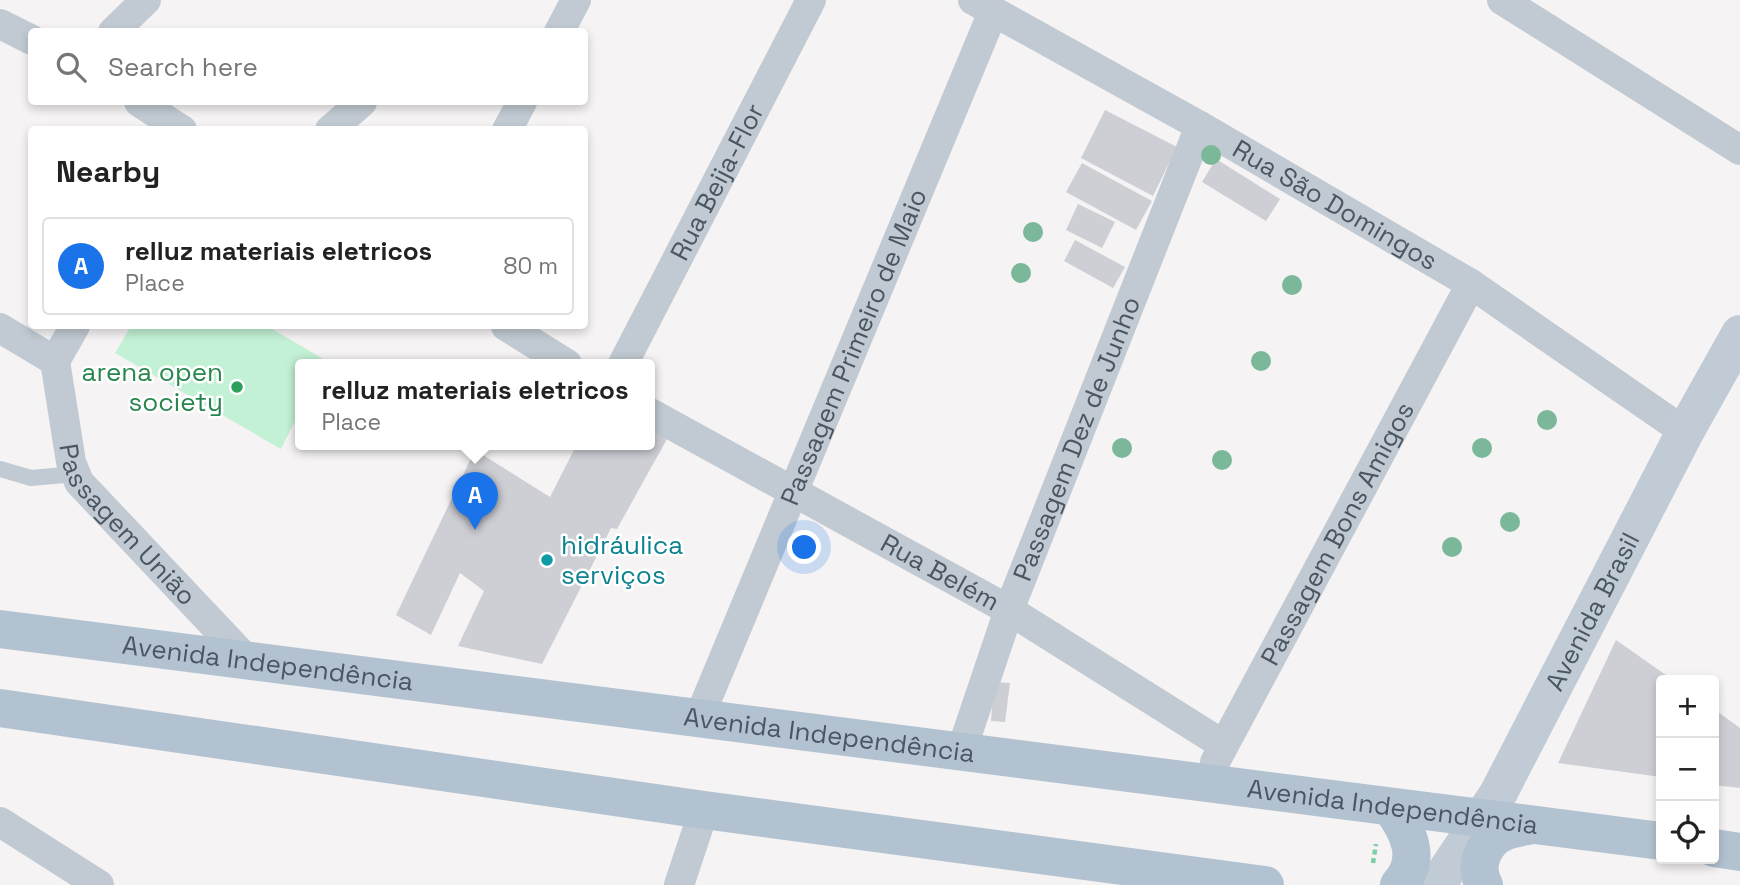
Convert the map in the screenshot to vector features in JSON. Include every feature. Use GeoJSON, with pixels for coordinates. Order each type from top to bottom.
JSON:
{"type":"FeatureCollection","features":[{"type":"Feature","properties":{"kind":"main road","name":"Avenida Brasil"},"geometry":{"type":"LineString","coordinates":[[1437,885],[1485,818],[1685,432],[1740,334]]}},
{"type":"Feature","properties":{"kind":"main road","name":"Avenida Independência"},"geometry":{"type":"LineString","coordinates":[[0,629],[1656,840]]}},
{"type":"Feature","properties":{"kind":"main road"},"geometry":{"type":"LineString","coordinates":[[0,708],[704,810],[1265,885]]}},
{"type":"Feature","properties":{"kind":"main road"},"geometry":{"type":"LineString","coordinates":[[1391,807],[1412,844],[1411,866],[1399,885]]}},
{"type":"Feature","properties":{"kind":"main road"},"geometry":{"type":"LineString","coordinates":[[1484,885],[1479,861],[1488,844],[1503,832],[1538,824]]}},
{"type":"Feature","properties":{"kind":"main road"},"geometry":{"type":"LineString","coordinates":[[1719,849],[1740,852]]}},
{"type":"Feature","properties":{"kind":"street"},"geometry":{"type":"LineString","coordinates":[[117,28],[146,0]]}},
{"type":"Feature","properties":{"kind":"street"},"geometry":{"type":"LineString","coordinates":[[561,28],[576,0]]}},
{"type":"Feature","properties":{"kind":"street","name":"Rua Beija-Flor"},"geometry":{"type":"LineString","coordinates":[[625,359],[811,0]]}},
{"type":"Feature","properties":{"kind":"street"},"geometry":{"type":"LineString","coordinates":[[1502,0],[1740,150]]}},
{"type":"Feature","properties":{"kind":"street","name":"Rua São Domingos"},"geometry":{"type":"LineString","coordinates":[[983,6],[1200,127],[1471,284],[1685,432]]}},
{"type":"Feature","properties":{"kind":"street","name":"Passagem Primeiro de Maio"},"geometry":{"type":"LineString","coordinates":[[699,718],[793,494],[983,6]]}},
{"type":"Feature","properties":{"kind":"street"},"geometry":{"type":"LineString","coordinates":[[0,24],[28,38]]}},
{"type":"Feature","properties":{"kind":"street"},"geometry":{"type":"LineString","coordinates":[[144,105],[176,126]]}},
{"type":"Feature","properties":{"kind":"street"},"geometry":{"type":"LineString","coordinates":[[335,126],[359,105]]}},
{"type":"Feature","properties":{"kind":"street"},"geometry":{"type":"LineString","coordinates":[[509,126],[520,105]]}},
{"type":"Feature","properties":{"kind":"street","name":"Passagem Dez de Junho"},"geometry":{"type":"LineString","coordinates":[[961,752],[1009,610],[1200,127]]}},
{"type":"Feature","properties":{"kind":"street","name":"Passagem Bons Amigos"},"geometry":{"type":"LineString","coordinates":[[1206,783],[1222,744],[1471,284]]}},
{"type":"Feature","properties":{"kind":"street"},"geometry":{"type":"LineString","coordinates":[[0,328],[55,361],[73,329]]}},
{"type":"Feature","properties":{"kind":"street"},"geometry":{"type":"LineString","coordinates":[[511,329],[559,359]]}},
{"type":"Feature","properties":{"kind":"street","name":"Passagem União"},"geometry":{"type":"LineString","coordinates":[[55,361],[71,462],[79,482],[248,660]]}},
{"type":"Feature","properties":{"kind":"street","name":"Rua Belém"},"geometry":{"type":"LineString","coordinates":[[655,416],[793,494],[1009,610],[1222,744]]}},
{"type":"Feature","properties":{"kind":"street"},"geometry":{"type":"LineString","coordinates":[[679,885],[704,810]]}},
{"type":"Feature","properties":{"kind":"street"},"geometry":{"type":"LineString","coordinates":[[0,822],[99,885]]}},
{"type":"Feature","properties":{"kind":"lane"},"geometry":{"type":"LineString","coordinates":[[0,469],[31,478],[76,474]]}},
{"type":"Feature","properties":{"kind":"green space","name":"arena open society"},"geometry":{"type":"Polygon","coordinates":[[[129,329],[272,329],[323,359],[295,359],[295,421],[281,449],[115,353],[129,329]]]}},
{"type":"Feature","properties":{"kind":"building"},"geometry":{"type":"Polygon","coordinates":[[[1105,110],[1177,147],[1153,196],[1081,158],[1105,110]]]}},
{"type":"Feature","properties":{"kind":"building"},"geometry":{"type":"Polygon","coordinates":[[[1216,159],[1280,199],[1266,221],[1202,182],[1216,159]]]}},
{"type":"Feature","properties":{"kind":"building"},"geometry":{"type":"Polygon","coordinates":[[[1082,163],[1152,201],[1136,230],[1066,192],[1082,163]]]}},
{"type":"Feature","properties":{"kind":"building"},"geometry":{"type":"Polygon","coordinates":[[[1078,204],[1115,222],[1102,248],[1066,230],[1078,204]]]}},
{"type":"Feature","properties":{"kind":"building"},"geometry":{"type":"Polygon","coordinates":[[[1075,240],[1125,267],[1113,288],[1064,261],[1075,240]]]}},
{"type":"Feature","properties":{"kind":"building","name":"hidráulica serviços"},"geometry":{"type":"Polygon","coordinates":[[[655,433],[667,439],[617,529],[611,528],[542,664],[458,646],[484,591],[460,573],[431,635],[396,615],[475,450],[550,497],[574,450],[655,450],[655,433]]]}},
{"type":"Feature","properties":{"kind":"building"},"geometry":{"type":"Polygon","coordinates":[[[1616,640],[1666,675],[1656,675],[1656,776],[1558,763],[1616,640]]]}},
{"type":"Feature","properties":{"kind":"building"},"geometry":{"type":"Polygon","coordinates":[[[994,682],[1010,683],[1005,722],[991,721],[994,682]]]}},
{"type":"Feature","properties":{"kind":"building"},"geometry":{"type":"Polygon","coordinates":[[[1719,713],[1740,728],[1740,788],[1719,786],[1719,713]]]}},
{"type":"Feature","properties":{"kind":"place","name":"arena open society"},"geometry":{"type":"Point","coordinates":[237,387]}},
{"type":"Feature","properties":{"kind":"place","name":"relluz materiais eletricos"},"geometry":{"type":"Point","coordinates":[475,530]}},
{"type":"Feature","properties":{"kind":"place","name":"hidráulica serviços"},"geometry":{"type":"Point","coordinates":[547,560]}}]}
